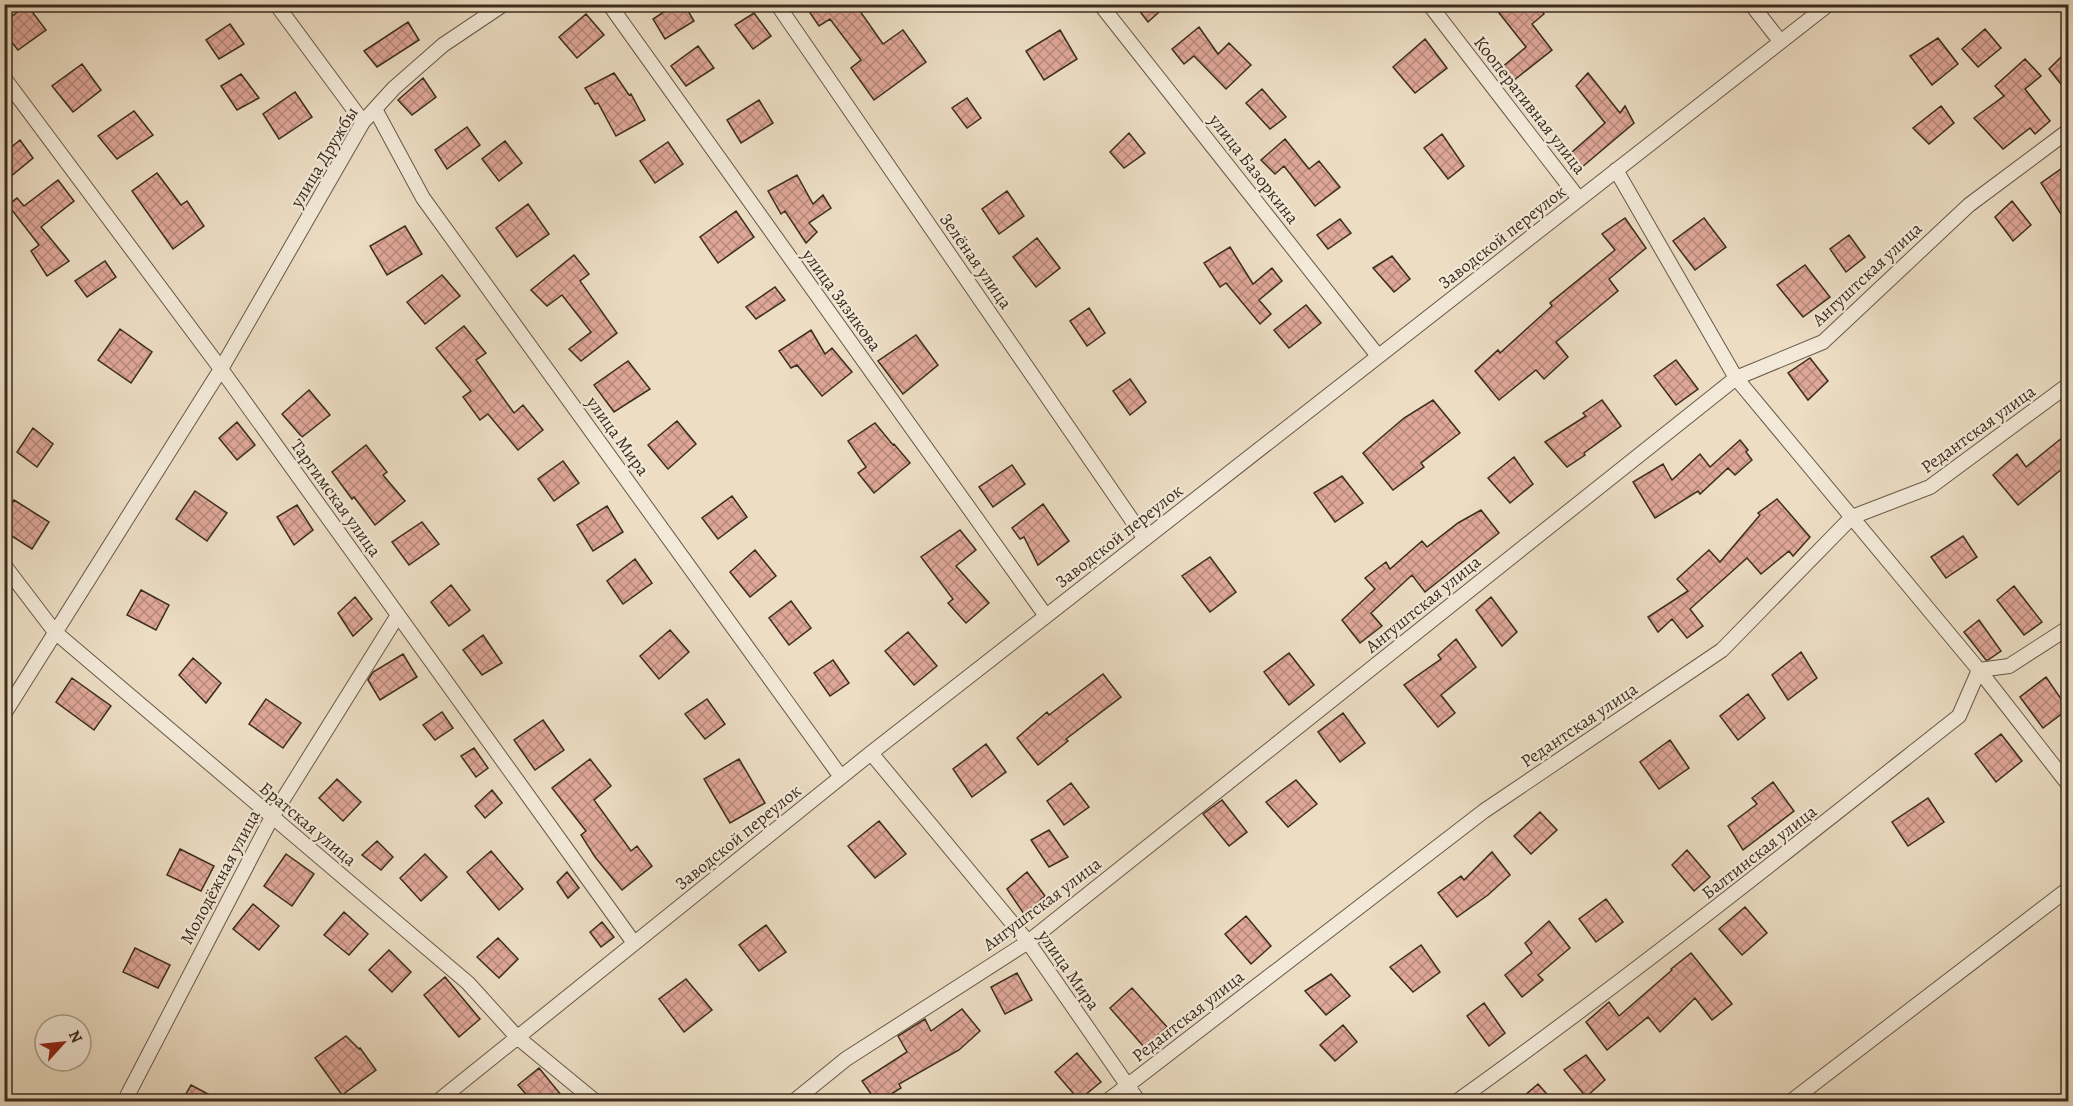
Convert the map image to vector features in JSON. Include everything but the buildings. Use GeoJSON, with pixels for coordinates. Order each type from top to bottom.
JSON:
{"type":"FeatureCollection","features":[{"type":"Feature","properties":{"kind":"street"},"geometry":{"type":"LineString","coordinates":[[276,4],[363,122]]}},
{"type":"Feature","properties":{"kind":"street","name":"улица Дружбы"},"geometry":{"type":"LineString","coordinates":[[4,714],[221,369],[363,122],[394,88],[443,45],[504,4]]}},
{"type":"Feature","properties":{"kind":"street","name":"улица Зязикова"},"geometry":{"type":"LineString","coordinates":[[609,4],[1046,616]]}},
{"type":"Feature","properties":{"kind":"street","name":"Зелёная улица"},"geometry":{"type":"LineString","coordinates":[[777,4],[1145,539]]}},
{"type":"Feature","properties":{"kind":"street","name":"улица Базоркина"},"geometry":{"type":"LineString","coordinates":[[1101,4],[1378,356]]}},
{"type":"Feature","properties":{"kind":"street","name":"Кооперативная улица"},"geometry":{"type":"LineString","coordinates":[[1429,4],[1579,199]]}},
{"type":"Feature","properties":{"kind":"street"},"geometry":{"type":"LineString","coordinates":[[1751,4],[1780,41]]}},
{"type":"Feature","properties":{"kind":"street","name":"Заводской переулок"},"geometry":{"type":"LineString","coordinates":[[437,1101],[871,753],[1829,4]]}},
{"type":"Feature","properties":{"kind":"street","name":"Таргимская улица"},"geometry":{"type":"LineString","coordinates":[[4,78],[221,369],[634,943]]}},
{"type":"Feature","properties":{"kind":"street","name":"улица Мира"},"geometry":{"type":"LineString","coordinates":[[375,109],[423,198],[841,777]]}},
{"type":"Feature","properties":{"kind":"street","name":"Ангуштская улица"},"geometry":{"type":"LineString","coordinates":[[793,1101],[846,1059],[1028,942],[1736,378],[1823,342],[1969,205],[2068,131]]}},
{"type":"Feature","properties":{"kind":"street"},"geometry":{"type":"LineString","coordinates":[[1616,170],[1736,378],[1979,670],[2068,784]]}},
{"type":"Feature","properties":{"kind":"street","name":"Редантская улица"},"geometry":{"type":"LineString","coordinates":[[1106,1101],[1484,811],[1722,650],[1852,517],[1930,488],[2068,385]]}},
{"type":"Feature","properties":{"kind":"street","name":"Братская улица"},"geometry":{"type":"LineString","coordinates":[[4,565],[55,632],[468,983],[517,1037],[596,1101]]}},
{"type":"Feature","properties":{"kind":"street","name":"Молодёжная улица"},"geometry":{"type":"LineString","coordinates":[[124,1101],[272,817],[398,615]]}},
{"type":"Feature","properties":{"kind":"street"},"geometry":{"type":"LineString","coordinates":[[1979,670],[2009,666],[2068,628]]}},
{"type":"Feature","properties":{"kind":"street","name":"Балтинская улица"},"geometry":{"type":"LineString","coordinates":[[1456,1101],[1569,1021],[1959,716],[1979,670]]}},
{"type":"Feature","properties":{"kind":"street","name":"улица Мира"},"geometry":{"type":"LineString","coordinates":[[871,753],[1028,942],[1139,1101]]}},
{"type":"Feature","properties":{"kind":"street"},"geometry":{"type":"LineString","coordinates":[[1791,1101],[2068,889]]}}]}
